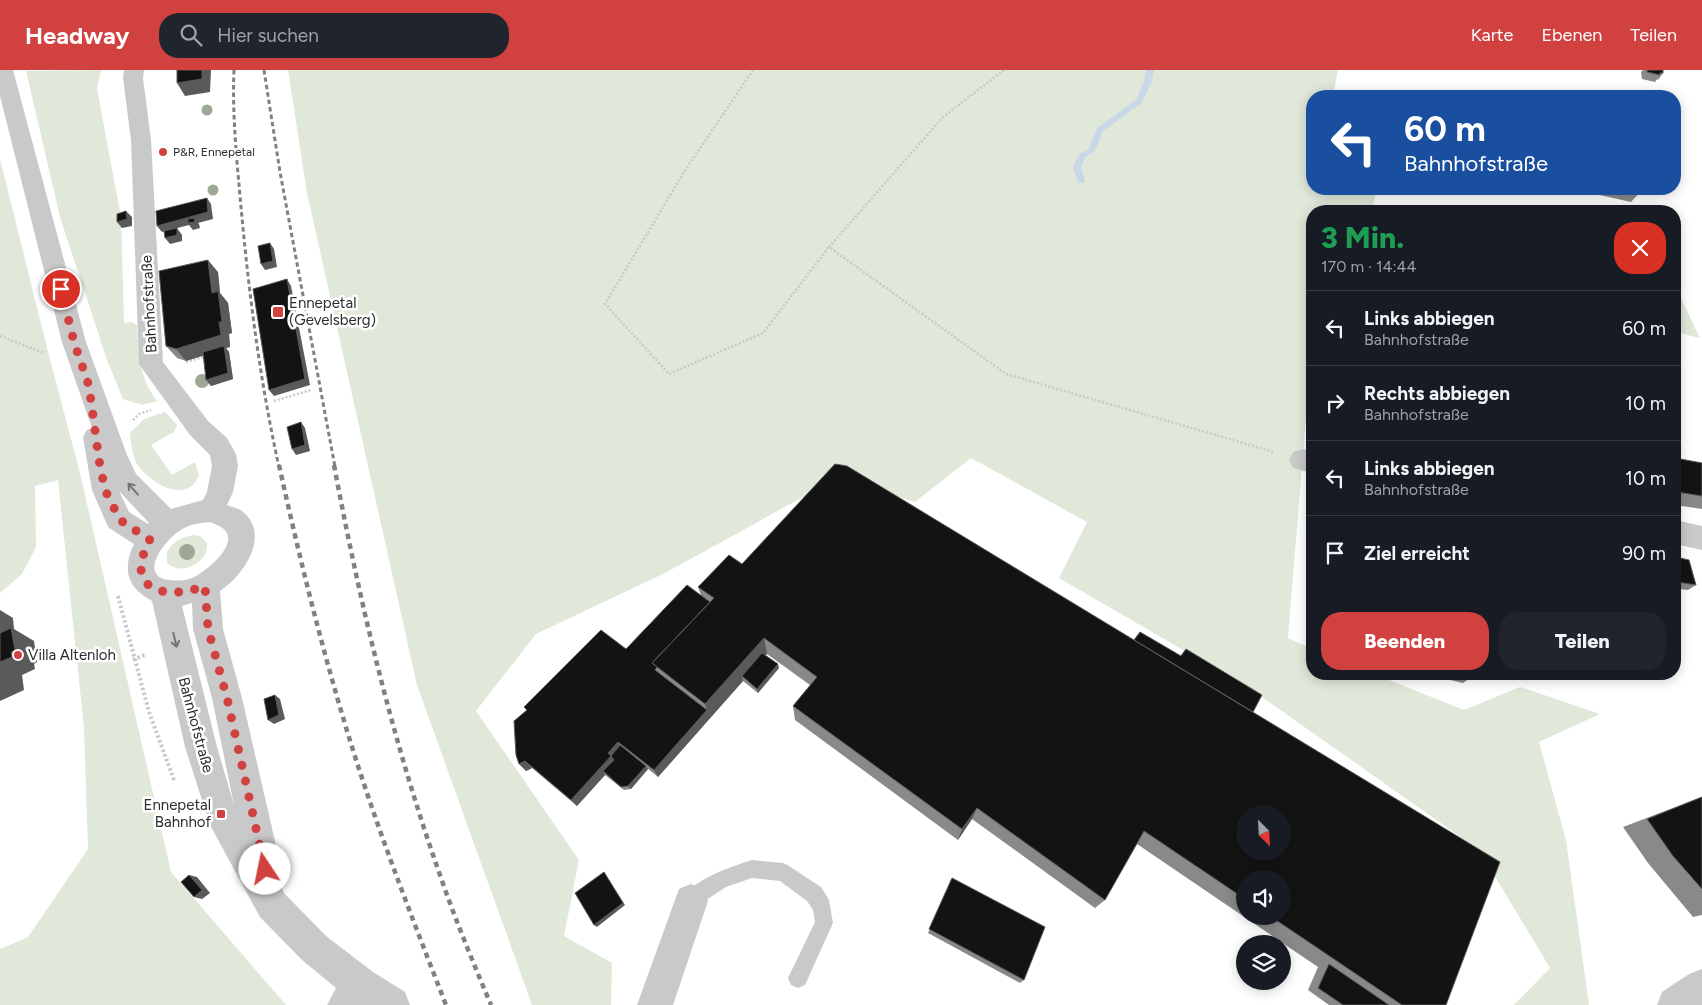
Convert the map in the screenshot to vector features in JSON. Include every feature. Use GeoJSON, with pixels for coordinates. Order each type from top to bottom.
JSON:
{"type":"FeatureCollection","features":[{"type":"Feature","properties":{"kind":"street"},"geometry":{"type":"LineString","coordinates":[[3,70],[74,342],[89,386],[105,490],[120,520],[159,532]]}},
{"type":"Feature","properties":{"kind":"street","name":"Bahnhofstraße"},"geometry":{"type":"LineString","coordinates":[[134,70],[133,78],[141,140],[151,364],[199,428],[218,445],[223,454],[225,466],[220,492],[211,511]]}},
{"type":"Feature","properties":{"kind":"street"},"geometry":{"type":"LineString","coordinates":[[211,511],[224,513],[234,519],[240,528],[242,540],[239,552],[231,565],[220,576],[205,586],[184,592],[164,593],[151,587],[143,579],[140,567],[142,554],[159,532],[182,516],[211,511]]}},
{"type":"Feature","properties":{"kind":"street"},"geometry":{"type":"LineString","coordinates":[[1681,533],[1702,538]]}},
{"type":"Feature","properties":{"kind":"street"},"geometry":{"type":"LineString","coordinates":[[205,586],[208,629],[227,698],[272,905]]}},
{"type":"Feature","properties":{"kind":"street","name":"Bahnhofstraße"},"geometry":{"type":"LineString","coordinates":[[164,593],[201,747],[222,814],[272,905],[314,948],[352,995],[392,1005]]}},
{"type":"Feature","properties":{"kind":"street"},"geometry":{"type":"LineString","coordinates":[[655,1005],[691,902]]}},
{"type":"Feature","properties":{"kind":"street"},"geometry":{"type":"LineString","coordinates":[[1675,1005],[1702,987]]}},
{"type":"Feature","properties":{"kind":"lane"},"geometry":{"type":"LineString","coordinates":[[691,902],[721,879],[752,869],[783,872],[814,894],[822,907],[824,923],[798,978]]}},
{"type":"Feature","properties":{"kind":"path"},"geometry":{"type":"LineString","coordinates":[[754,70],[684,172],[605,304],[669,374],[763,333],[829,247],[943,117],[1004,70]]}},
{"type":"Feature","properties":{"kind":"path"},"geometry":{"type":"LineString","coordinates":[[829,247],[1006,374],[1306,461]]}},
{"type":"Feature","properties":{"kind":"path"},"geometry":{"type":"LineString","coordinates":[[0,336],[44,354]]}},
{"type":"Feature","properties":{"kind":"path"},"geometry":{"type":"LineString","coordinates":[[156,370],[210,355]]}},
{"type":"Feature","properties":{"kind":"path"},"geometry":{"type":"LineString","coordinates":[[291,388],[292,396]]}},
{"type":"Feature","properties":{"kind":"path"},"geometry":{"type":"LineString","coordinates":[[274,402],[311,390]]}},
{"type":"Feature","properties":{"kind":"path"},"geometry":{"type":"LineString","coordinates":[[128,425],[139,414],[154,409]]}},
{"type":"Feature","properties":{"kind":"path"},"geometry":{"type":"LineString","coordinates":[[118,595],[133,660],[156,738],[174,780]]}},
{"type":"Feature","properties":{"kind":"shaded area"},"geometry":{"type":"Polygon","coordinates":[[[101,70],[97,89],[121,217],[124,323],[132,322],[137,325],[139,355],[143,373],[157,401],[142,405],[123,399],[107,360],[60,217],[26,71],[101,70]]]}},
{"type":"Feature","properties":{"kind":"shaded area"},"geometry":{"type":"Polygon","coordinates":[[[288,70],[1338,70],[1334,90],[1306,90],[1306,195],[1376,195],[1373,205],[1306,205],[1306,417],[1288,638],[1306,646],[1306,680],[1389,680],[1464,710],[1520,687],[1600,714],[1539,742],[1566,840],[1589,1005],[1514,1005],[1550,968],[1479,850],[1252,690],[1059,578],[1087,522],[971,458],[915,502],[839,477],[665,573],[536,634],[476,711],[579,860],[564,936],[612,963],[611,1005],[532,1005],[417,685],[307,193],[288,70]]]}},
{"type":"Feature","properties":{"kind":"shaded area"},"geometry":{"type":"Polygon","coordinates":[[[0,159],[80,473],[171,872],[286,1005],[0,1005],[0,949],[28,937],[88,849],[84,728],[58,480],[35,486],[36,547],[22,574],[0,593],[0,159]]]}},
{"type":"Feature","properties":{"kind":"shaded area"},"geometry":{"type":"Polygon","coordinates":[[[1681,298],[1700,338],[1681,333],[1681,298]]]}},
{"type":"Feature","properties":{"kind":"shaded area"},"geometry":{"type":"Polygon","coordinates":[[[165,412],[177,425],[174,432],[151,445],[172,475],[195,462],[199,475],[193,484],[186,489],[168,488],[150,478],[137,464],[133,453],[130,433],[144,419],[165,412]]]}},
{"type":"Feature","properties":{"kind":"shaded area"},"geometry":{"type":"Polygon","coordinates":[[[195,535],[200,536],[207,543],[207,550],[204,556],[194,565],[187,568],[174,567],[168,564],[167,552],[170,548],[178,540],[195,535]]]}},
{"type":"Feature","properties":{"kind":"building"},"geometry":{"type":"Polygon","coordinates":[[[177,70],[202,70],[202,79],[177,83],[177,70]]]}},
{"type":"Feature","properties":{"kind":"building"},"geometry":{"type":"Polygon","coordinates":[[[1647,70],[1663,70],[1663,73],[1660,73],[1660,75],[1647,72],[1647,70]]]}},
{"type":"Feature","properties":{"kind":"building"},"geometry":{"type":"Polygon","coordinates":[[[207,198],[208,212],[157,226],[156,211],[207,198]]]}},
{"type":"Feature","properties":{"kind":"building"},"geometry":{"type":"Polygon","coordinates":[[[126,211],[127,219],[117,222],[117,214],[126,211]]]}},
{"type":"Feature","properties":{"kind":"building"},"geometry":{"type":"Polygon","coordinates":[[[194,218],[195,222],[188,223],[188,219],[194,218]]]}},
{"type":"Feature","properties":{"kind":"building"},"geometry":{"type":"Polygon","coordinates":[[[177,228],[177,235],[165,238],[164,231],[177,228]]]}},
{"type":"Feature","properties":{"kind":"building"},"geometry":{"type":"Polygon","coordinates":[[[270,243],[273,261],[261,264],[258,246],[270,243]]]}},
{"type":"Feature","properties":{"kind":"building"},"geometry":{"type":"Polygon","coordinates":[[[208,260],[212,293],[218,291],[222,322],[219,322],[221,335],[176,349],[166,346],[159,271],[208,260]]]}},
{"type":"Feature","properties":{"kind":"building"},"geometry":{"type":"Polygon","coordinates":[[[287,279],[305,379],[269,390],[253,289],[287,279]]]}},
{"type":"Feature","properties":{"kind":"building"},"geometry":{"type":"Polygon","coordinates":[[[224,346],[228,373],[206,380],[203,352],[224,346]]]}},
{"type":"Feature","properties":{"kind":"building"},"geometry":{"type":"Polygon","coordinates":[[[301,422],[305,445],[292,449],[287,427],[301,422]]]}},
{"type":"Feature","properties":{"kind":"building"},"geometry":{"type":"Polygon","coordinates":[[[1681,459],[1702,463],[1702,496],[1681,493],[1681,459]]]}},
{"type":"Feature","properties":{"kind":"building"},"geometry":{"type":"Polygon","coordinates":[[[835,464],[847,466],[1500,862],[1446,1005],[1402,1005],[1283,925],[1291,925],[1291,870],[1236,870],[1236,893],[1144,831],[1105,900],[977,808],[962,829],[793,706],[817,677],[764,638],[705,704],[652,663],[714,598],[698,587],[729,555],[742,564],[835,464]]]}},
{"type":"Feature","properties":{"kind":"building"},"geometry":{"type":"Polygon","coordinates":[[[1681,558],[1689,560],[1696,585],[1681,583],[1681,558]]]}},
{"type":"Feature","properties":{"kind":"building"},"geometry":{"type":"Polygon","coordinates":[[[687,585],[710,602],[652,663],[657,667],[655,670],[707,710],[654,770],[618,742],[608,753],[611,756],[571,800],[525,761],[519,764],[516,755],[514,721],[527,710],[524,707],[601,630],[626,649],[687,585]]]}},
{"type":"Feature","properties":{"kind":"building"},"geometry":{"type":"Polygon","coordinates":[[[11,628],[15,650],[11,652],[12,657],[0,662],[0,633],[11,628]]]}},
{"type":"Feature","properties":{"kind":"building"},"geometry":{"type":"Polygon","coordinates":[[[1140,632],[1181,656],[1186,649],[1262,695],[1253,712],[1134,640],[1140,632]]]}},
{"type":"Feature","properties":{"kind":"building"},"geometry":{"type":"Polygon","coordinates":[[[762,653],[778,664],[757,689],[742,676],[762,653]]]}},
{"type":"Feature","properties":{"kind":"building"},"geometry":{"type":"Polygon","coordinates":[[[275,695],[279,715],[268,720],[264,699],[275,695]]]}},
{"type":"Feature","properties":{"kind":"building"},"geometry":{"type":"Polygon","coordinates":[[[620,745],[646,766],[628,786],[621,787],[603,771],[614,760],[611,756],[620,745]]]}},
{"type":"Feature","properties":{"kind":"building"},"geometry":{"type":"Polygon","coordinates":[[[1702,797],[1702,889],[1673,856],[1647,819],[1702,797]]]}},
{"type":"Feature","properties":{"kind":"building"},"geometry":{"type":"Polygon","coordinates":[[[604,872],[623,903],[594,925],[575,893],[604,872]]]}},
{"type":"Feature","properties":{"kind":"building"},"geometry":{"type":"Polygon","coordinates":[[[189,875],[202,890],[194,897],[181,882],[189,875]]]}},
{"type":"Feature","properties":{"kind":"building"},"geometry":{"type":"Polygon","coordinates":[[[952,878],[1045,927],[1024,980],[929,929],[952,878]]]}},
{"type":"Feature","properties":{"kind":"building"},"geometry":{"type":"Polygon","coordinates":[[[1329,964],[1389,1005],[1343,1005],[1318,988],[1329,964]]]}},
{"type":"Feature","properties":{"kind":"waterway"},"geometry":{"type":"LineString","coordinates":[[1081,181],[1077,167],[1082,156],[1091,151],[1100,130],[1139,101],[1148,81],[1150,70]]}},
{"type":"Feature","properties":{"kind":"railway"},"geometry":{"type":"LineString","coordinates":[[234,70],[235,138],[248,272],[261,370],[279,467]]}},
{"type":"Feature","properties":{"kind":"railway"},"geometry":{"type":"LineString","coordinates":[[264,70],[280,172],[335,467]]}},
{"type":"Feature","properties":{"kind":"railway"},"geometry":{"type":"LineString","coordinates":[[279,465],[311,600],[348,734],[382,836],[446,1005]]}},
{"type":"Feature","properties":{"kind":"railway"},"geometry":{"type":"LineString","coordinates":[[334,465],[355,569],[379,672],[407,774],[446,891],[491,1005]]}},
{"type":"Feature","properties":{"kind":"place","name":"P&R, Ennepetal"},"geometry":{"type":"Point","coordinates":[163,152]}},
{"type":"Feature","properties":{"kind":"place","name":"Ennepetal (Gevelsberg)"},"geometry":{"type":"Point","coordinates":[278,312]}},
{"type":"Feature","properties":{"kind":"place","name":"Villa Altenloh"},"geometry":{"type":"Point","coordinates":[18,655]}},
{"type":"Feature","properties":{"kind":"place","name":"Ennepetal Bahnhof"},"geometry":{"type":"Point","coordinates":[221,814]}},
{"type":"Feature","properties":{"kind":"route"},"geometry":{"type":"LineString","coordinates":[[61,289],[74,342],[89,386],[105,490],[120,520],[150,540],[142,554],[140,567],[143,579],[151,587],[164,593],[191,591],[205,586],[208,629],[227,698],[265,869]]}}]}
